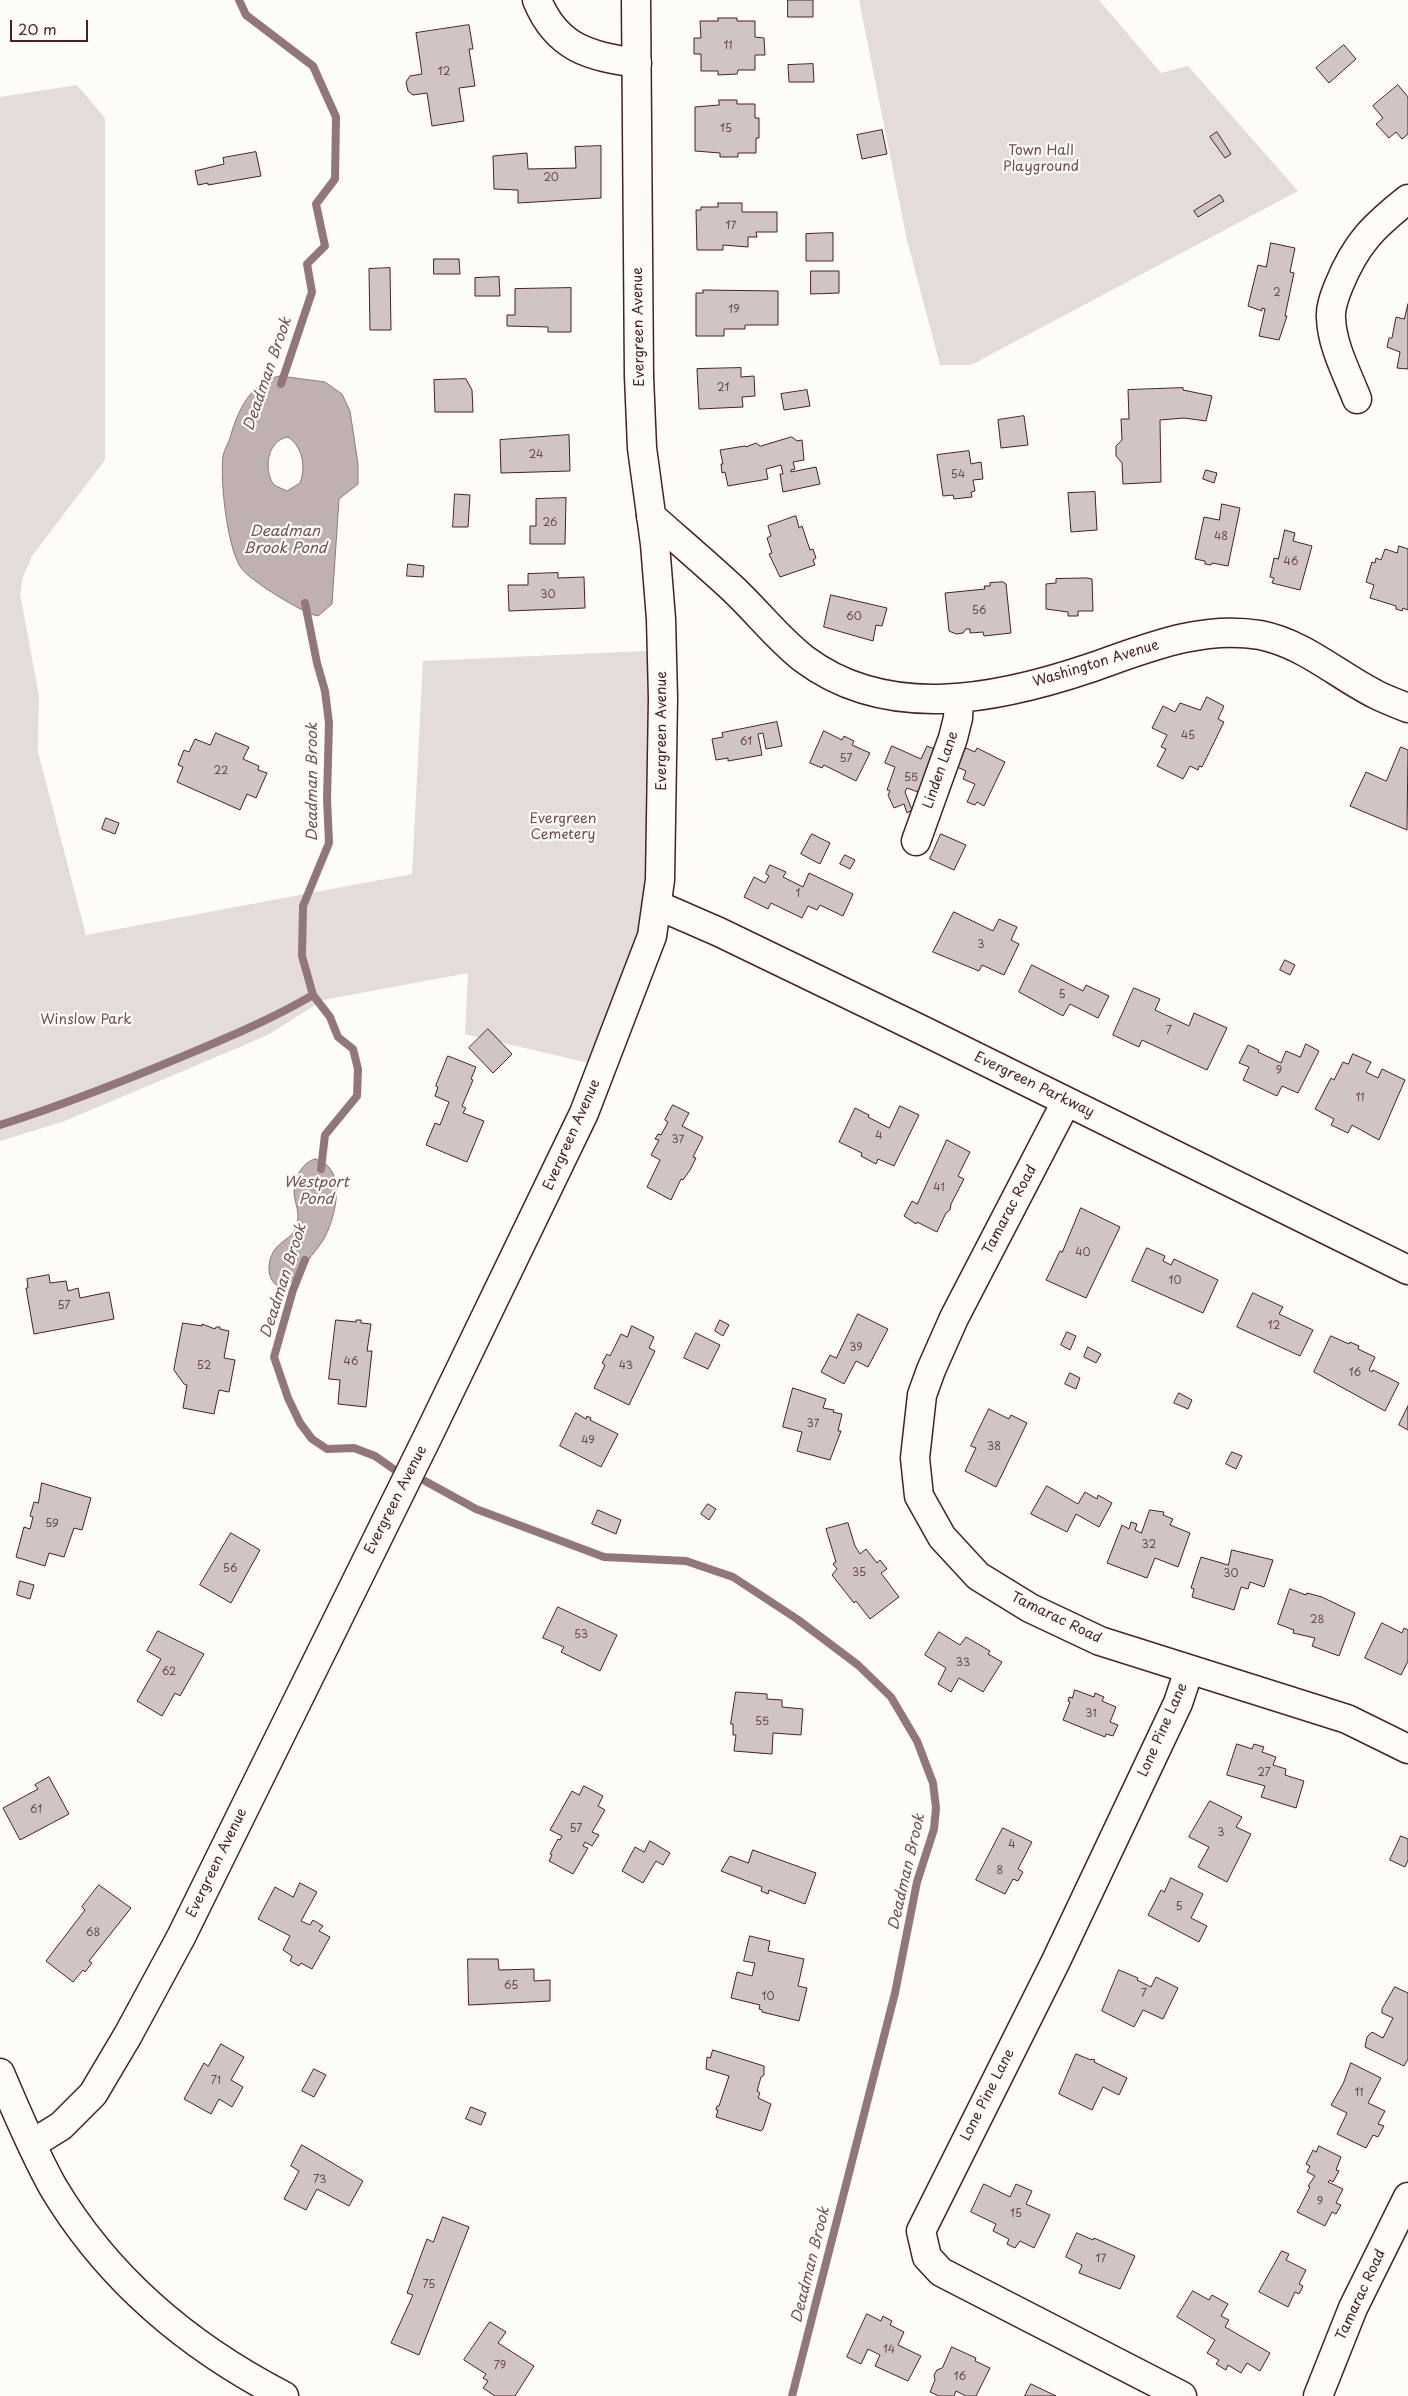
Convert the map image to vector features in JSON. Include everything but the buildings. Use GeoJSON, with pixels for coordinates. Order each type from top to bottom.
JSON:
{"type":"FeatureCollection","features":[{"type":"Feature","properties":{"kind":"street"},"geometry":{"type":"LineString","coordinates":[[537,0],[550,22],[563,38],[582,51],[599,57],[637,63]]}},
{"type":"Feature","properties":{"kind":"street","name":"Evergreen Avenue"},"geometry":{"type":"LineString","coordinates":[[32,2144],[61,2126],[93,2094],[128,2035],[181,1937],[584,1113],[652,936],[657,905],[662,845],[661,619],[642,448],[639,376],[636,0]]}},
{"type":"Feature","properties":{"kind":"street"},"geometry":{"type":"LineString","coordinates":[[1357,399],[1335,341],[1330,317],[1334,298],[1356,249],[1375,227],[1408,199]]}},
{"type":"Feature","properties":{"kind":"street","name":"Washington Avenue"},"geometry":{"type":"LineString","coordinates":[[651,516],[732,587],[792,649],[819,668],[844,682],[876,694],[900,698],[959,698],[1004,691],[1067,675],[1140,649],[1183,638],[1214,633],[1235,633],[1281,640],[1319,659],[1375,694],[1408,708]]}},
{"type":"Feature","properties":{"kind":"street","name":"Linden Lane"},"geometry":{"type":"LineString","coordinates":[[916,841],[953,738],[958,718],[959,698]]}},
{"type":"Feature","properties":{"kind":"street","name":"Evergreen Parkway"},"geometry":{"type":"LineString","coordinates":[[657,905],[719,932],[1408,1270]]}},
{"type":"Feature","properties":{"kind":"street","name":"Tamarac Road"},"geometry":{"type":"LineString","coordinates":[[1066,1102],[954,1318],[931,1370],[922,1395],[915,1458],[919,1496],[942,1537],[978,1576],[1030,1608],[1100,1641],[1347,1719],[1408,1749]]}},
{"type":"Feature","properties":{"kind":"street","name":"Lone Pine Lane"},"geometry":{"type":"LineString","coordinates":[[1182,2396],[941,2272],[927,2257],[921,2231],[1059,1954],[1178,1703],[1189,1670]]}},
{"type":"Feature","properties":{"kind":"street"},"geometry":{"type":"LineString","coordinates":[[0,2073],[53,2185],[73,2217],[105,2260],[131,2288],[201,2346],[244,2374],[284,2396]]}},
{"type":"Feature","properties":{"kind":"street","name":"Tamarac Road"},"geometry":{"type":"LineString","coordinates":[[1318,2396],[1353,2308],[1408,2197]]}},
{"type":"Feature","properties":{"kind":"green space","name":"Town Hall Playground"},"geometry":{"type":"Polygon","coordinates":[[[859,0],[1099,0],[1161,73],[1188,66],[1298,191],[971,365],[940,365],[907,240],[859,0]]]}},
{"type":"Feature","properties":{"kind":"green space","name":"Winslow Park"},"geometry":{"type":"Polygon","coordinates":[[[77,85],[105,118],[105,460],[32,556],[23,577],[20,594],[39,696],[38,752],[86,935],[412,874],[423,661],[646,651],[651,679],[651,827],[644,911],[593,1064],[465,1034],[468,973],[323,1000],[268,1035],[65,1121],[0,1141],[0,97],[77,85]]]}},
{"type":"Feature","properties":{"kind":"water","name":"Deadman Brook Pond"},"geometry":{"type":"Polygon","coordinates":[[[280,376],[325,382],[342,394],[350,411],[358,464],[358,484],[339,499],[332,604],[318,616],[290,603],[265,588],[246,573],[236,558],[228,530],[222,467],[224,454],[241,408],[253,391],[270,379],[280,376]],[[288,437],[281,439],[275,444],[271,450],[268,464],[274,485],[287,491],[300,483],[303,470],[300,452],[288,437]]]}},
{"type":"Feature","properties":{"kind":"water","name":"Westport Pond"},"geometry":{"type":"Polygon","coordinates":[[[315,1159],[325,1164],[332,1171],[336,1181],[333,1217],[323,1240],[298,1274],[292,1281],[278,1286],[274,1283],[269,1273],[270,1261],[274,1250],[295,1230],[298,1218],[294,1192],[295,1182],[303,1167],[315,1159]]]}},
{"type":"Feature","properties":{"kind":"waterway","name":"Deadman Brook"},"geometry":{"type":"LineString","coordinates":[[239,0],[246,15],[313,66],[336,117],[335,179],[316,204],[325,246],[307,264],[312,292],[281,384]]}},
{"type":"Feature","properties":{"kind":"waterway","name":"Deadman Brook"},"geometry":{"type":"LineString","coordinates":[[305,603],[317,663],[325,691],[329,723],[327,799],[329,843],[303,906],[302,956],[313,995],[330,1017],[338,1037],[353,1049],[358,1069],[357,1096],[325,1135],[321,1169]]}},
{"type":"Feature","properties":{"kind":"waterway"},"geometry":{"type":"LineString","coordinates":[[0,1125],[70,1101],[163,1065],[250,1027],[313,995]]}},
{"type":"Feature","properties":{"kind":"waterway","name":"Deadman Brook"},"geometry":{"type":"LineString","coordinates":[[305,1260],[293,1290],[274,1357],[288,1398],[300,1423],[312,1439],[327,1449],[354,1448],[375,1456],[395,1470]]}},
{"type":"Feature","properties":{"kind":"waterway","name":"Deadman Brook"},"geometry":{"type":"LineString","coordinates":[[425,1481],[476,1509],[604,1557],[686,1561],[733,1577],[797,1619],[858,1665],[891,1697],[917,1741],[933,1783],[936,1808],[934,1829],[917,1882],[895,1993],[792,2396]]}},
{"type":"Feature","properties":{"kind":"park label","name":"Evergreen Cemetery"},"geometry":{"type":"Point","coordinates":[563,828]}}]}
